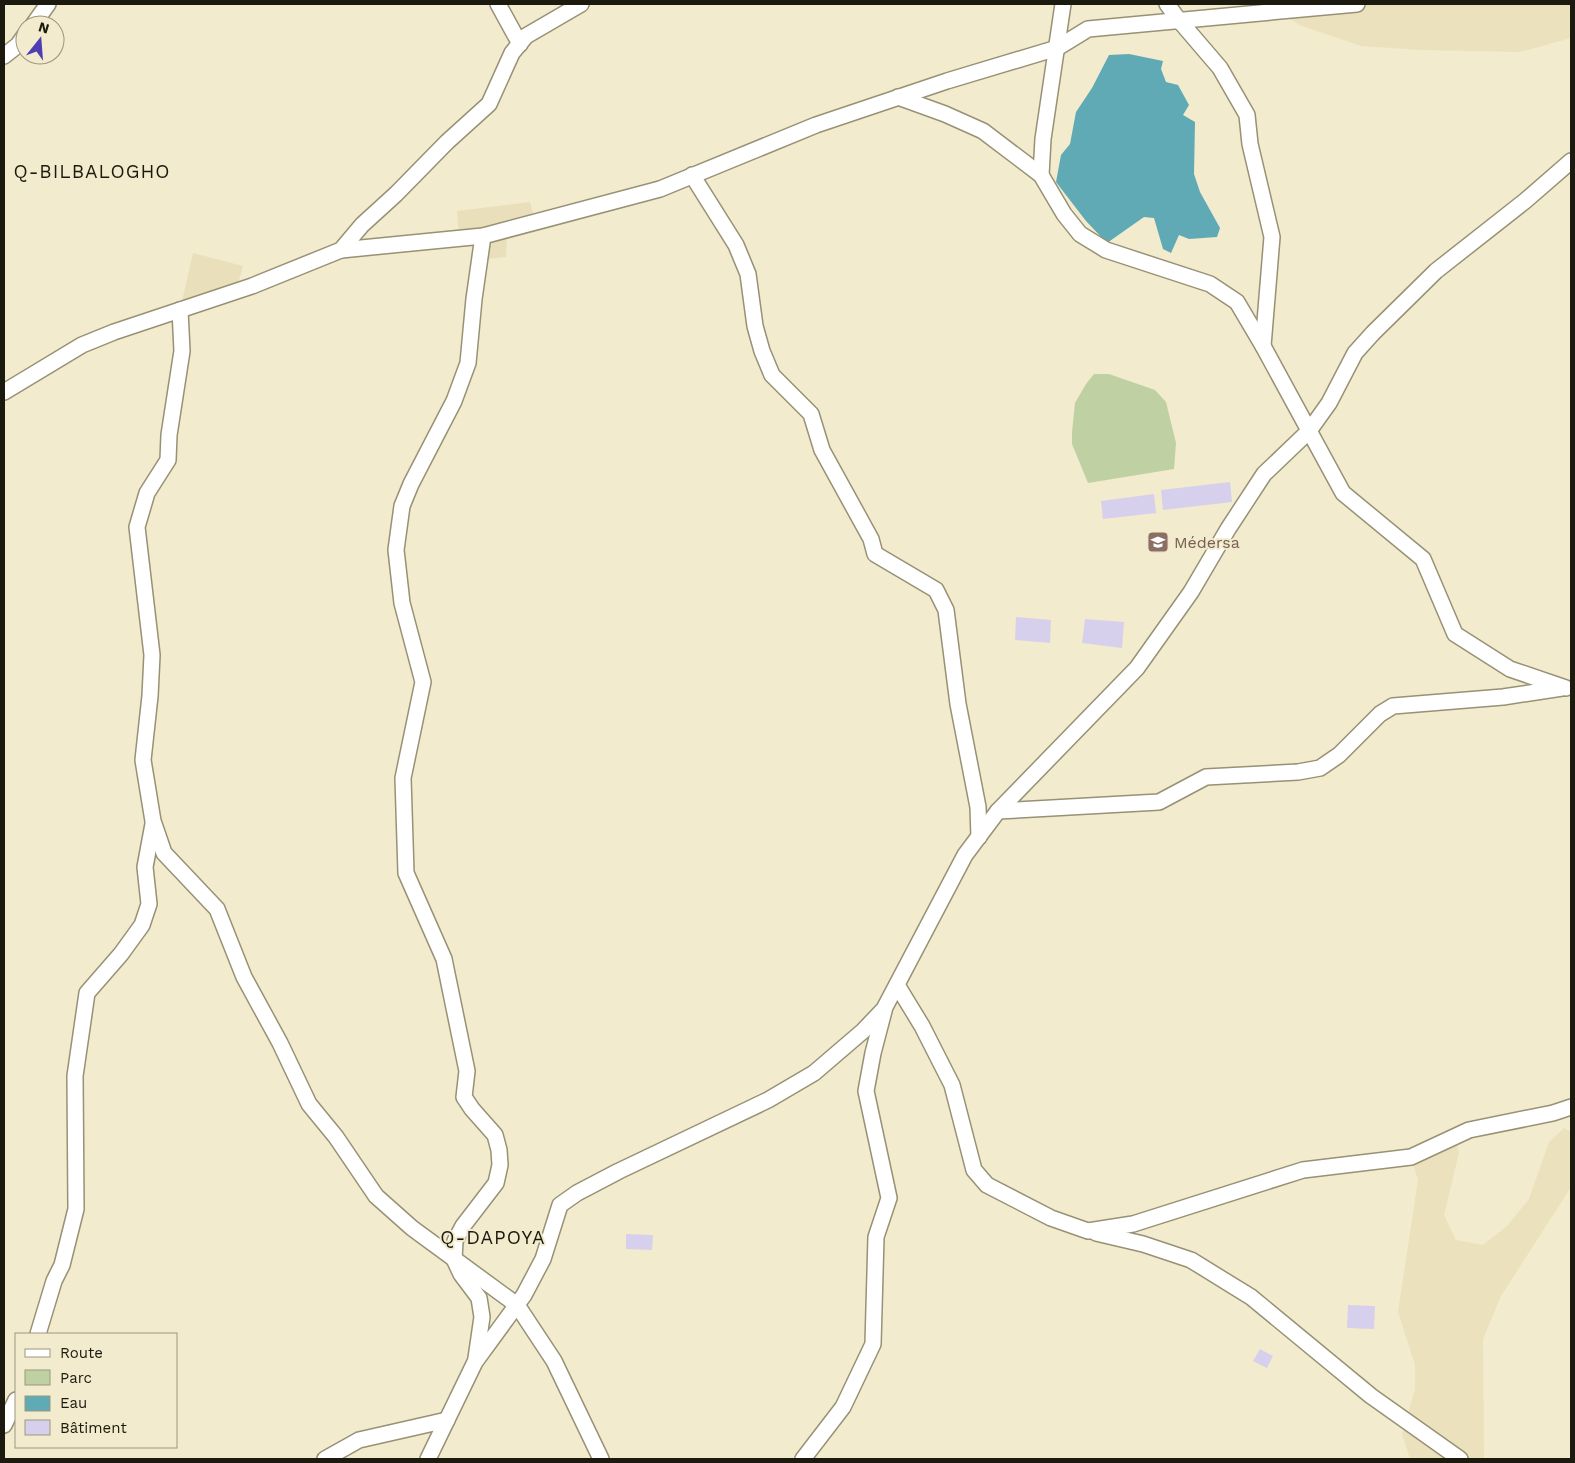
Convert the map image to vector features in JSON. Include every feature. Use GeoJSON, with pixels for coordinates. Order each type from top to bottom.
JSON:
{"type":"FeatureCollection","features":[{"type":"Feature","properties":{"kind":"street"},"geometry":{"type":"LineString","coordinates":[[40,15],[48,4]]}},
{"type":"Feature","properties":{"kind":"street"},"geometry":{"type":"LineString","coordinates":[[498,4],[520,44]]}},
{"type":"Feature","properties":{"kind":"street"},"geometry":{"type":"LineString","coordinates":[[341,250],[362,225],[489,104],[512,53],[526,36],[581,4]]}},
{"type":"Feature","properties":{"kind":"street"},"geometry":{"type":"LineString","coordinates":[[1042,175],[1043,139],[1063,4]]}},
{"type":"Feature","properties":{"kind":"street"},"geometry":{"type":"LineString","coordinates":[[1167,4],[1178,20],[1220,68],[1247,115],[1250,144],[1272,237],[1263,346]]}},
{"type":"Feature","properties":{"kind":"street"},"geometry":{"type":"LineString","coordinates":[[4,392],[82,345],[252,286],[341,250],[483,236],[660,189],[816,125],[898,97],[1057,48],[1088,29],[1357,4]]}},
{"type":"Feature","properties":{"kind":"street"},"geometry":{"type":"LineString","coordinates":[[4,56],[15,47]]}},
{"type":"Feature","properties":{"kind":"street"},"geometry":{"type":"LineString","coordinates":[[898,97],[945,114],[983,131],[1042,175],[1064,214],[1080,234],[1106,250],[1210,284],[1237,302],[1343,493],[1423,559],[1455,634],[1510,669],[1569,688]]}},
{"type":"Feature","properties":{"kind":"street"},"geometry":{"type":"LineString","coordinates":[[803,1459],[843,1407],[873,1344],[876,1237],[889,1198],[866,1091],[884,1009],[965,855],[998,811],[1137,668],[1191,592],[1228,529],[1264,474],[1308,432],[1329,403],[1355,353],[1436,271],[1571,161]]}},
{"type":"Feature","properties":{"kind":"street"},"geometry":{"type":"LineString","coordinates":[[692,175],[736,245],[748,274],[755,326],[762,351],[772,375],[811,414],[822,450],[871,539],[875,554],[936,590],[946,610],[958,704],[978,807],[979,837]]}},
{"type":"Feature","properties":{"kind":"street"},"geometry":{"type":"LineString","coordinates":[[475,1362],[482,1317],[479,1298],[460,1274],[454,1258],[455,1241],[463,1226],[496,1183],[500,1165],[500,1150],[495,1136],[464,1097],[467,1071],[444,959],[406,873],[403,778],[423,682],[402,602],[396,550],[402,506],[411,484],[454,400],[468,363],[474,299],[483,236]]}},
{"type":"Feature","properties":{"kind":"street"},"geometry":{"type":"LineString","coordinates":[[180,310],[182,351],[169,435],[168,460],[147,493],[136,527],[152,655],[150,696],[143,760],[153,821],[164,853],[217,909],[244,977],[280,1043],[309,1104],[336,1137],[376,1196],[412,1228],[517,1305],[554,1361],[601,1459]]}},
{"type":"Feature","properties":{"kind":"street"},"geometry":{"type":"LineString","coordinates":[[998,811],[1158,802],[1206,776],[1298,772],[1320,768],[1339,756],[1380,714],[1393,706],[1503,697],[1569,688]]}},
{"type":"Feature","properties":{"kind":"street"},"geometry":{"type":"LineString","coordinates":[[38,1333],[54,1281],[62,1264],[76,1209],[76,1076],[87,993],[121,954],[142,925],[149,904],[146,867],[153,821]]}},
{"type":"Feature","properties":{"kind":"street"},"geometry":{"type":"LineString","coordinates":[[897,985],[922,1026],[952,1085],[974,1170],[987,1185],[1051,1218],[1088,1231],[1143,1244],[1190,1260],[1244,1292],[1371,1396],[1460,1459]]}},
{"type":"Feature","properties":{"kind":"street"},"geometry":{"type":"LineString","coordinates":[[428,1459],[475,1362],[524,1295],[543,1259],[560,1205],[577,1193],[619,1171],[768,1100],[814,1072],[863,1031],[884,1009]]}},
{"type":"Feature","properties":{"kind":"street"},"geometry":{"type":"LineString","coordinates":[[1088,1231],[1133,1224],[1303,1170],[1412,1157],[1470,1130],[1553,1113],[1571,1107]]}},
{"type":"Feature","properties":{"kind":"street"},"geometry":{"type":"LineString","coordinates":[[4,1425],[15,1402]]}},
{"type":"Feature","properties":{"kind":"street"},"geometry":{"type":"LineString","coordinates":[[325,1459],[359,1440],[447,1420]]}},
{"type":"Feature","properties":{"kind":"shaded area"},"geometry":{"type":"Polygon","coordinates":[[[530,202],[536,223],[507,230],[506,257],[479,260],[483,237],[459,239],[457,211],[530,202]]]}},
{"type":"Feature","properties":{"kind":"shaded area"},"geometry":{"type":"Polygon","coordinates":[[[193,253],[243,266],[236,291],[180,310],[193,253]]]}},
{"type":"Feature","properties":{"kind":"green space"},"geometry":{"type":"Polygon","coordinates":[[[1094,374],[1109,374],[1155,390],[1166,402],[1176,443],[1174,469],[1088,483],[1072,444],[1072,432],[1075,403],[1094,374]]]}},
{"type":"Feature","properties":{"kind":"sand"},"geometry":{"type":"Polygon","coordinates":[[[1263,4],[1571,4],[1571,38],[1520,52],[1422,50],[1361,46],[1302,26],[1263,4]]]}},
{"type":"Feature","properties":{"kind":"sand"},"geometry":{"type":"Polygon","coordinates":[[[1564,1128],[1571,1132],[1571,1187],[1501,1296],[1483,1339],[1484,1459],[1410,1459],[1402,1434],[1415,1389],[1415,1365],[1398,1312],[1418,1180],[1411,1157],[1454,1137],[1459,1153],[1444,1215],[1456,1240],[1483,1245],[1507,1226],[1529,1199],[1549,1142],[1564,1128]]]}},
{"type":"Feature","properties":{"kind":"water"},"geometry":{"type":"Polygon","coordinates":[[[1129,54],[1163,61],[1161,69],[1166,82],[1178,85],[1189,105],[1183,115],[1195,122],[1194,174],[1200,192],[1220,228],[1217,237],[1189,239],[1179,235],[1171,253],[1163,249],[1154,218],[1144,217],[1107,243],[1086,221],[1056,182],[1061,155],[1070,144],[1076,112],[1092,88],[1109,55],[1129,54]]]}},
{"type":"Feature","properties":{"kind":"building"},"geometry":{"type":"Polygon","coordinates":[[[1230,482],[1232,502],[1163,510],[1161,490],[1230,482]]]}},
{"type":"Feature","properties":{"kind":"building"},"geometry":{"type":"Polygon","coordinates":[[[1154,494],[1156,513],[1103,519],[1101,501],[1154,494]]]}},
{"type":"Feature","properties":{"kind":"building"},"geometry":{"type":"Polygon","coordinates":[[[1016,617],[1051,620],[1050,643],[1015,640],[1016,617]]]}},
{"type":"Feature","properties":{"kind":"building"},"geometry":{"type":"Polygon","coordinates":[[[1085,619],[1124,622],[1122,648],[1082,643],[1085,619]]]}},
{"type":"Feature","properties":{"kind":"building"},"geometry":{"type":"Polygon","coordinates":[[[626,1234],[653,1235],[652,1250],[626,1249],[626,1234]]]}},
{"type":"Feature","properties":{"kind":"building"},"geometry":{"type":"Polygon","coordinates":[[[1348,1305],[1375,1306],[1374,1329],[1347,1328],[1348,1305]]]}},
{"type":"Feature","properties":{"kind":"building"},"geometry":{"type":"Polygon","coordinates":[[[1260,1349],[1273,1356],[1267,1368],[1253,1361],[1260,1349]]]}},
{"type":"Feature","properties":{"kind":"place","name":"Médersa"},"geometry":{"type":"Point","coordinates":[1158,542]}},
{"type":"Feature","properties":{"kind":"district","name":"Q-BILBALOGHO"},"geometry":{"type":"Point","coordinates":[92,171]}},
{"type":"Feature","properties":{"kind":"district","name":"Q-DAPOYA"},"geometry":{"type":"Point","coordinates":[493,1237]}}]}
